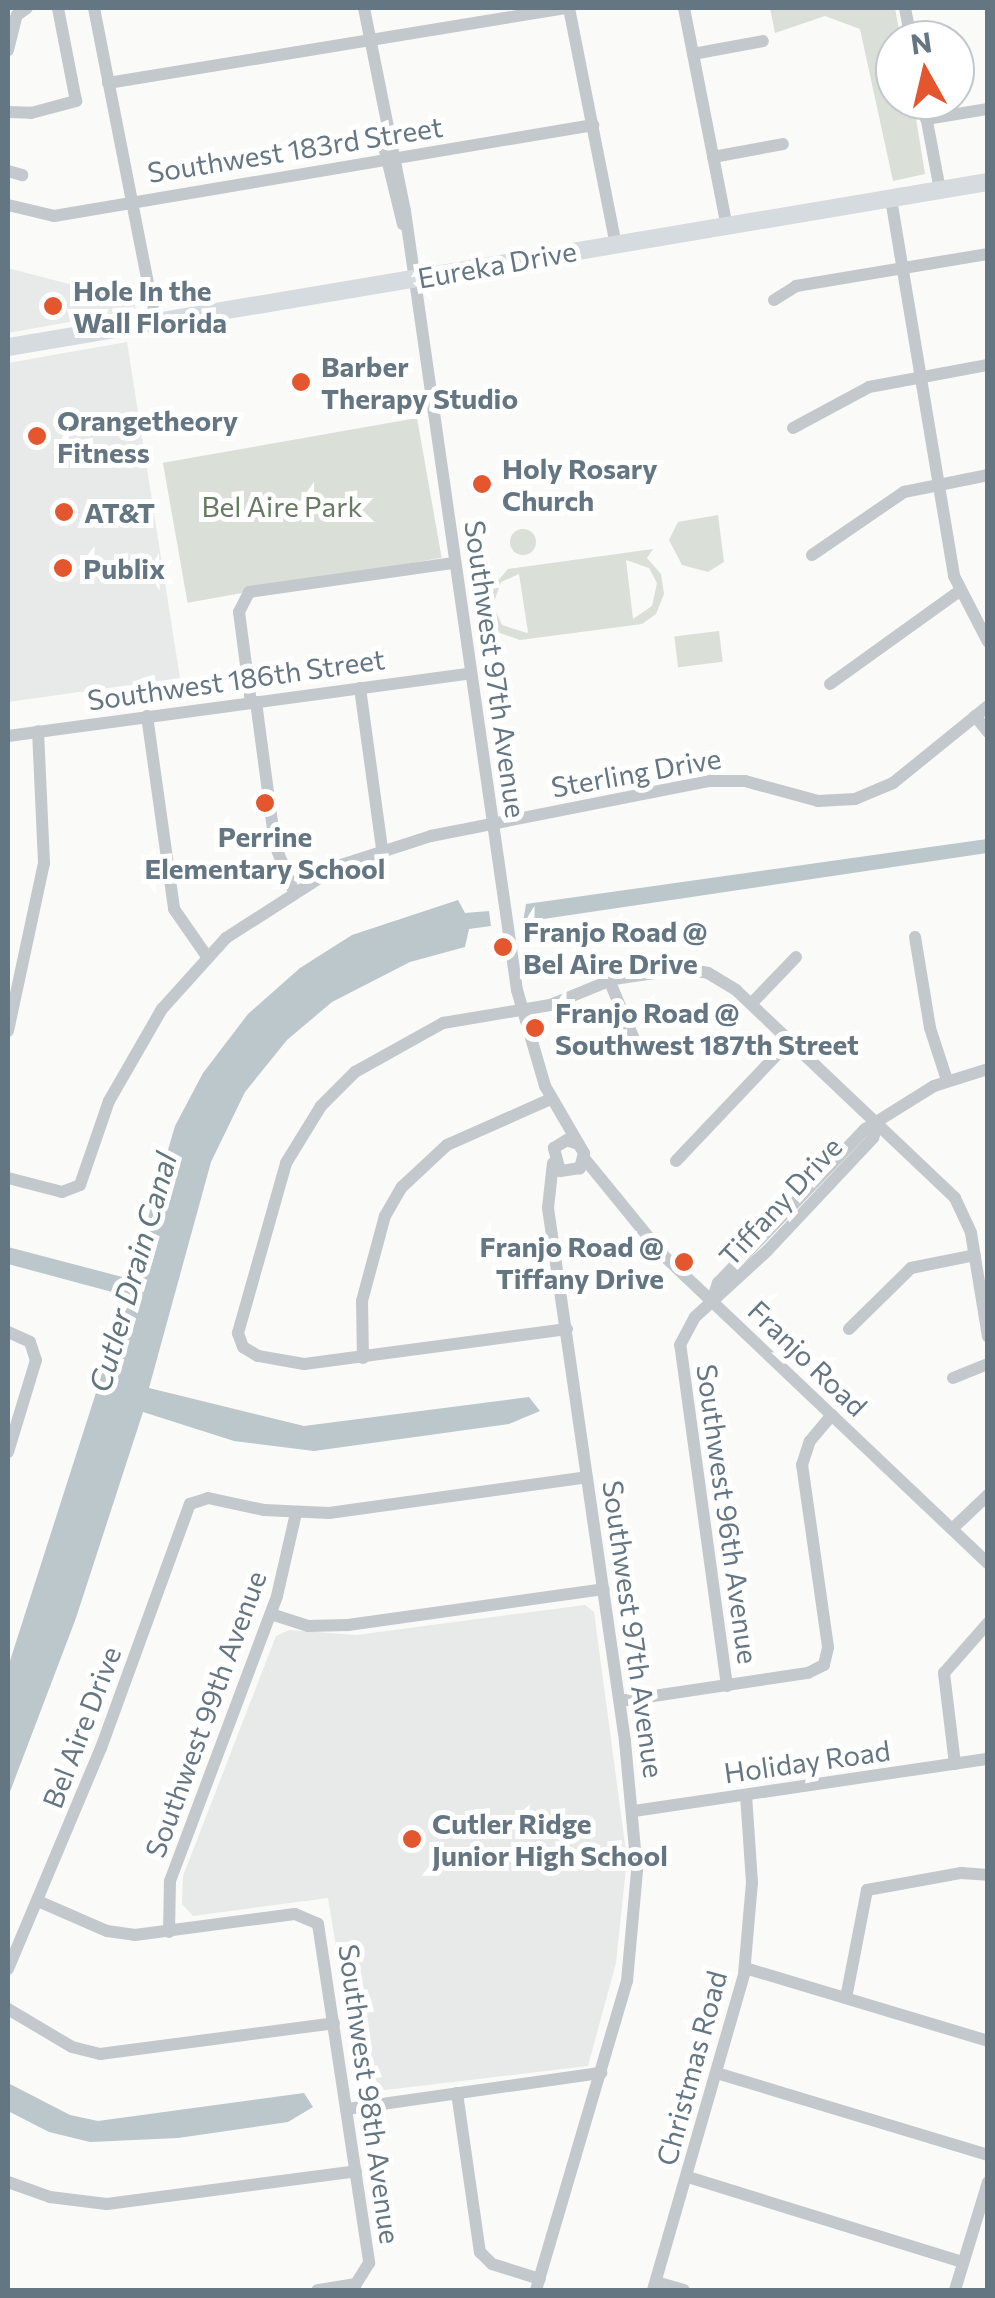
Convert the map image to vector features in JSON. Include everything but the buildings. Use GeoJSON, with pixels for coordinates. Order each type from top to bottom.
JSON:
{"type":"FeatureCollection","features":[{"type":"Feature","properties":{"kind":"main road","name":"Eureka Drive"},"geometry":{"type":"LineString","coordinates":[[8,348],[155,320],[988,182]]}},
{"type":"Feature","properties":{"kind":"street"},"geometry":{"type":"LineString","coordinates":[[8,50],[17,14],[26,8]]}},
{"type":"Feature","properties":{"kind":"street"},"geometry":{"type":"LineString","coordinates":[[8,112],[32,114],[76,101],[58,8]]}},
{"type":"Feature","properties":{"kind":"street"},"geometry":{"type":"LineString","coordinates":[[94,8],[155,320]]}},
{"type":"Feature","properties":{"kind":"street","name":"Southwest 97th Avenue"},"geometry":{"type":"LineString","coordinates":[[355,8],[366,39]]}},
{"type":"Feature","properties":{"kind":"street","name":"Southwest 97th Avenue"},"geometry":{"type":"LineString","coordinates":[[364,8],[366,39],[414,278],[521,1010],[551,1099],[578,1144]]}},
{"type":"Feature","properties":{"kind":"street"},"geometry":{"type":"LineString","coordinates":[[108,82],[566,8],[616,244]]}},
{"type":"Feature","properties":{"kind":"street"},"geometry":{"type":"LineString","coordinates":[[684,8],[727,227]]}},
{"type":"Feature","properties":{"kind":"street"},"geometry":{"type":"LineString","coordinates":[[693,54],[763,41]]}},
{"type":"Feature","properties":{"kind":"street"},"geometry":{"type":"LineString","coordinates":[[926,120],[940,190]]}},
{"type":"Feature","properties":{"kind":"street","name":"Southwest 183rd Street"},"geometry":{"type":"LineString","coordinates":[[8,205],[51,216],[592,126]]}},
{"type":"Feature","properties":{"kind":"street"},"geometry":{"type":"LineString","coordinates":[[713,157],[783,144]]}},
{"type":"Feature","properties":{"kind":"street"},"geometry":{"type":"LineString","coordinates":[[8,171],[22,175]]}},
{"type":"Feature","properties":{"kind":"street"},"geometry":{"type":"LineString","coordinates":[[891,198],[958,592],[988,642]]}},
{"type":"Feature","properties":{"kind":"street"},"geometry":{"type":"LineString","coordinates":[[774,300],[796,286],[988,254]]}},
{"type":"Feature","properties":{"kind":"street"},"geometry":{"type":"LineString","coordinates":[[793,428],[858,392],[988,365]]}},
{"type":"Feature","properties":{"kind":"street"},"geometry":{"type":"LineString","coordinates":[[812,555],[896,496],[988,475]]}},
{"type":"Feature","properties":{"kind":"street"},"geometry":{"type":"LineString","coordinates":[[293,890],[275,845],[239,612],[247,594],[454,563]]}},
{"type":"Feature","properties":{"kind":"street"},"geometry":{"type":"LineString","coordinates":[[830,684],[958,592]]}},
{"type":"Feature","properties":{"kind":"street","name":"Southwest 186th Street"},"geometry":{"type":"LineString","coordinates":[[8,736],[471,673]]}},
{"type":"Feature","properties":{"kind":"street"},"geometry":{"type":"LineString","coordinates":[[360,688],[382,848]]}},
{"type":"Feature","properties":{"kind":"street","name":"Sterling Drive"},"geometry":{"type":"LineString","coordinates":[[8,1178],[58,1192],[75,1189],[85,1178],[130,1059],[206,955],[293,890],[382,848],[720,780],[818,801],[855,799],[893,783],[988,706]]}},
{"type":"Feature","properties":{"kind":"street"},"geometry":{"type":"LineString","coordinates":[[147,716],[174,909],[206,955]]}},
{"type":"Feature","properties":{"kind":"street"},"geometry":{"type":"LineString","coordinates":[[975,716],[988,732]]}},
{"type":"Feature","properties":{"kind":"street"},"geometry":{"type":"LineString","coordinates":[[8,1031],[44,864],[38,731]]}},
{"type":"Feature","properties":{"kind":"street"},"geometry":{"type":"LineString","coordinates":[[915,937],[930,1028],[947,1080]]}},
{"type":"Feature","properties":{"kind":"street"},"geometry":{"type":"LineString","coordinates":[[751,1004],[796,957]]}},
{"type":"Feature","properties":{"kind":"street"},"geometry":{"type":"LineString","coordinates":[[567,1328],[363,1358],[275,1361],[251,1353],[239,1340],[277,1184],[329,1096],[371,1061],[424,1031],[521,1010],[609,980],[688,969],[724,980],[959,1204],[975,1255],[988,1337]]}},
{"type":"Feature","properties":{"kind":"street"},"geometry":{"type":"LineString","coordinates":[[609,980],[634,1039]]}},
{"type":"Feature","properties":{"kind":"street"},"geometry":{"type":"LineString","coordinates":[[676,1162],[790,1041]]}},
{"type":"Feature","properties":{"kind":"street","name":"Tiffany Drive"},"geometry":{"type":"LineString","coordinates":[[712,1300],[844,1170],[878,1124],[947,1080],[988,1068]]}},
{"type":"Feature","properties":{"kind":"street"},"geometry":{"type":"LineString","coordinates":[[363,1358],[362,1301],[385,1216],[402,1187],[447,1144],[551,1099]]}},
{"type":"Feature","properties":{"kind":"street","name":"Southwest 97th Avenue"},"geometry":{"type":"LineString","coordinates":[[558,1144],[559,1117]]}},
{"type":"Feature","properties":{"kind":"street"},"geometry":{"type":"LineString","coordinates":[[549,1192],[570,1172],[584,1158],[578,1144],[558,1144],[553,1163],[570,1172]]}},
{"type":"Feature","properties":{"kind":"street","name":"Franjo Road"},"geometry":{"type":"LineString","coordinates":[[584,1158],[600,1184],[712,1300],[988,1563]]}},
{"type":"Feature","properties":{"kind":"street","name":"Southwest 97th Avenue"},"geometry":{"type":"LineString","coordinates":[[538,2285],[602,2073],[633,1936],[634,1812],[549,1192],[553,1163]]}},
{"type":"Feature","properties":{"kind":"street","name":"Franjo Road"},"geometry":{"type":"LineString","coordinates":[[570,1172],[600,1184]]}},
{"type":"Feature","properties":{"kind":"street"},"geometry":{"type":"LineString","coordinates":[[849,1329],[911,1268],[975,1255]]}},
{"type":"Feature","properties":{"kind":"street","name":"Southwest 96th Avenue"},"geometry":{"type":"LineString","coordinates":[[712,1300],[689,1324],[679,1354],[727,1686]]}},
{"type":"Feature","properties":{"kind":"street"},"geometry":{"type":"LineString","coordinates":[[8,1332],[34,1347],[36,1364],[8,1452]]}},
{"type":"Feature","properties":{"kind":"street"},"geometry":{"type":"LineString","coordinates":[[953,1378],[988,1364]]}},
{"type":"Feature","properties":{"kind":"street"},"geometry":{"type":"LineString","coordinates":[[620,1701],[812,1672],[826,1662],[802,1468],[810,1441],[832,1415]]}},
{"type":"Feature","properties":{"kind":"street"},"geometry":{"type":"LineString","coordinates":[[296,1512],[344,1512],[587,1477]]}},
{"type":"Feature","properties":{"kind":"street"},"geometry":{"type":"LineString","coordinates":[[952,1529],[988,1495]]}},
{"type":"Feature","properties":{"kind":"street","name":"Bel Aire Drive"},"geometry":{"type":"LineString","coordinates":[[8,1969],[101,1748],[184,1514],[195,1501],[296,1512]]}},
{"type":"Feature","properties":{"kind":"street","name":"Southwest 99th Avenue"},"geometry":{"type":"LineString","coordinates":[[169,1932],[170,1882],[270,1614],[296,1512]]}},
{"type":"Feature","properties":{"kind":"street"},"geometry":{"type":"LineString","coordinates":[[270,1614],[308,1626],[348,1626],[603,1589]]}},
{"type":"Feature","properties":{"kind":"street"},"geometry":{"type":"LineString","coordinates":[[955,1764],[943,1675],[988,1623]]}},
{"type":"Feature","properties":{"kind":"street","name":"Holiday Road"},"geometry":{"type":"LineString","coordinates":[[634,1812],[988,1759]]}},
{"type":"Feature","properties":{"kind":"street","name":"Christmas Road"},"geometry":{"type":"LineString","coordinates":[[654,2286],[720,2074],[744,1968],[752,1883],[746,1794]]}},
{"type":"Feature","properties":{"kind":"street"},"geometry":{"type":"LineString","coordinates":[[846,1998],[867,1890],[961,1873],[988,1875]]}},
{"type":"Feature","properties":{"kind":"street"},"geometry":{"type":"LineString","coordinates":[[38,1901],[109,1931],[169,1932]]}},
{"type":"Feature","properties":{"kind":"street","name":"Southwest 98th Avenue"},"geometry":{"type":"LineString","coordinates":[[169,1932],[295,1914],[313,1919],[322,1937],[369,2264],[364,2277],[317,2290]]}},
{"type":"Feature","properties":{"kind":"street"},"geometry":{"type":"LineString","coordinates":[[744,1968],[988,2041]]}},
{"type":"Feature","properties":{"kind":"street"},"geometry":{"type":"LineString","coordinates":[[8,2009],[65,2044],[100,2054],[334,2023]]}},
{"type":"Feature","properties":{"kind":"street"},"geometry":{"type":"LineString","coordinates":[[347,2109],[602,2073]]}},
{"type":"Feature","properties":{"kind":"street"},"geometry":{"type":"LineString","coordinates":[[720,2074],[988,2155]]}},
{"type":"Feature","properties":{"kind":"street"},"geometry":{"type":"LineString","coordinates":[[457,2092],[480,2252],[492,2264],[538,2285]]}},
{"type":"Feature","properties":{"kind":"street"},"geometry":{"type":"LineString","coordinates":[[8,2182],[62,2200],[107,2204],[356,2170]]}},
{"type":"Feature","properties":{"kind":"street"},"geometry":{"type":"LineString","coordinates":[[688,2177],[963,2262]]}},
{"type":"Feature","properties":{"kind":"street"},"geometry":{"type":"LineString","coordinates":[[954,2290],[988,2182]]}},
{"type":"Feature","properties":{"kind":"street"},"geometry":{"type":"LineString","coordinates":[[654,2286],[684,2290]]}},
{"type":"Feature","properties":{"kind":"shaded area"},"geometry":{"type":"Polygon","coordinates":[[[8,268],[134,301],[136,310],[8,333],[8,268]]]}},
{"type":"Feature","properties":{"kind":"shaded area"},"geometry":{"type":"Polygon","coordinates":[[[127,342],[180,678],[8,702],[8,363],[127,342]]]}},
{"type":"Feature","properties":{"kind":"shaded area"},"geometry":{"type":"Polygon","coordinates":[[[987,839],[987,853],[523,922],[526,904],[987,839]]]}},
{"type":"Feature","properties":{"kind":"shaded area","name":"Cutler Drain Canal"},"geometry":{"type":"Polygon","coordinates":[[[458,900],[465,913],[489,911],[491,926],[469,929],[465,947],[410,962],[332,1002],[287,1040],[245,1092],[211,1162],[149,1388],[304,1426],[529,1397],[540,1411],[509,1424],[314,1451],[234,1441],[143,1412],[76,1618],[8,1797],[8,1667],[127,1296],[8,1264],[8,1247],[130,1279],[175,1126],[203,1073],[248,1014],[300,968],[352,935],[458,900]]]}},
{"type":"Feature","properties":{"kind":"shaded area","name":"Cutler Ridge Junior High School"},"geometry":{"type":"Polygon","coordinates":[[[585,1605],[594,1612],[627,1859],[616,1963],[588,2066],[360,2093],[328,1898],[193,1916],[182,1904],[183,1876],[276,1636],[289,1630],[356,1635],[585,1605]]]}},
{"type":"Feature","properties":{"kind":"shaded area"},"geometry":{"type":"Polygon","coordinates":[[[8,2083],[70,2115],[98,2121],[304,2093],[313,2107],[288,2122],[178,2138],[90,2142],[49,2132],[8,2111],[8,2083]]]}},
{"type":"Feature","properties":{"kind":"green space"},"geometry":{"type":"Polygon","coordinates":[[[770,8],[895,8],[897,20],[875,20],[875,98],[860,29],[825,16],[775,33],[770,8]]]}},
{"type":"Feature","properties":{"kind":"green space"},"geometry":{"type":"Polygon","coordinates":[[[880,120],[916,120],[925,174],[893,181],[880,120]]]}},
{"type":"Feature","properties":{"kind":"green space","name":"Bel Aire Park"},"geometry":{"type":"Polygon","coordinates":[[[417,418],[442,558],[188,603],[163,463],[417,418]]]}},
{"type":"Feature","properties":{"kind":"green space"},"geometry":{"type":"Polygon","coordinates":[[[718,515],[724,562],[708,572],[682,565],[669,540],[678,522],[718,515]]]}},
{"type":"Feature","properties":{"kind":"green space"},"geometry":{"type":"Polygon","coordinates":[[[523,529],[532,533],[536,542],[532,551],[523,555],[514,551],[510,542],[514,533],[523,529]]]}},
{"type":"Feature","properties":{"kind":"green space"},"geometry":{"type":"Polygon","coordinates":[[[653,549],[647,558],[661,574],[664,594],[656,614],[642,624],[520,640],[500,633],[489,618],[487,593],[508,569],[653,549]],[[626,560],[633,619],[652,606],[657,583],[649,568],[626,560]],[[519,574],[501,582],[493,605],[502,625],[527,633],[528,632],[519,574]]]}},
{"type":"Feature","properties":{"kind":"green space"},"geometry":{"type":"Polygon","coordinates":[[[719,631],[723,662],[678,667],[674,636],[719,631]]]}},
{"type":"Feature","properties":{"kind":"place","name":"Hole In the Wall Florida"},"geometry":{"type":"Point","coordinates":[53,306]}},
{"type":"Feature","properties":{"kind":"place","name":"Barber Therapy Studio"},"geometry":{"type":"Point","coordinates":[301,382]}},
{"type":"Feature","properties":{"kind":"place","name":"Orangetheory Fitness"},"geometry":{"type":"Point","coordinates":[37,436]}},
{"type":"Feature","properties":{"kind":"place","name":"Holy Rosary Church"},"geometry":{"type":"Point","coordinates":[482,484]}},
{"type":"Feature","properties":{"kind":"place","name":"AT&T"},"geometry":{"type":"Point","coordinates":[64,512]}},
{"type":"Feature","properties":{"kind":"place","name":"Publix"},"geometry":{"type":"Point","coordinates":[63,568]}},
{"type":"Feature","properties":{"kind":"place","name":"Perrine Elementary School"},"geometry":{"type":"Point","coordinates":[265,803]}},
{"type":"Feature","properties":{"kind":"place","name":"Franjo Road @ Bel Aire Drive"},"geometry":{"type":"Point","coordinates":[503,947]}},
{"type":"Feature","properties":{"kind":"place","name":"Franjo Road @ Southwest 187th Street"},"geometry":{"type":"Point","coordinates":[535,1028]}},
{"type":"Feature","properties":{"kind":"place","name":"Franjo Road @ Tiffany Drive"},"geometry":{"type":"Point","coordinates":[684,1262]}},
{"type":"Feature","properties":{"kind":"place","name":"Cutler Ridge Junior High School"},"geometry":{"type":"Point","coordinates":[412,1839]}}]}
